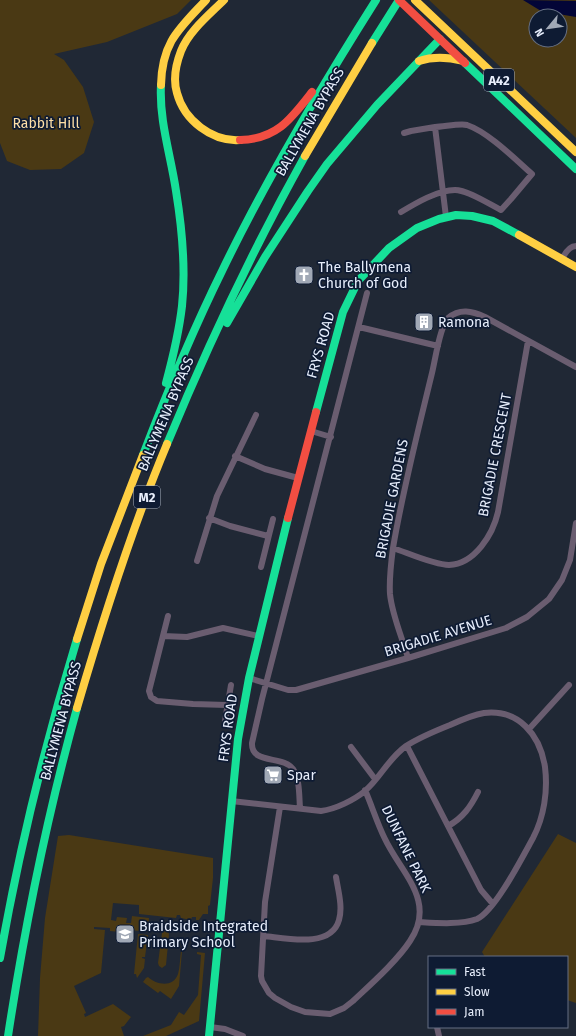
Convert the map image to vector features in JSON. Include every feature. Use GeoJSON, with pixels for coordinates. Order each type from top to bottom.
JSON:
{"type":"FeatureCollection","features":[{"type":"Feature","properties":{"kind":"main road"},"geometry":{"type":"LineString","coordinates":[[154,424],[177,339],[183,289],[181,229],[175,185],[161,109],[161,76],[164,59],[175,33],[206,0]]}},
{"type":"Feature","properties":{"kind":"main road"},"geometry":{"type":"LineString","coordinates":[[224,0],[189,38],[181,51],[176,65],[175,81],[183,109],[192,121],[203,131],[217,138],[233,142],[248,142],[282,128],[344,50]]}},
{"type":"Feature","properties":{"kind":"main road","name":"BALLYMENA BYPASS"},"geometry":{"type":"LineString","coordinates":[[0,958],[26,831],[48,739],[70,662],[94,585],[154,424],[202,314],[233,248],[283,153],[344,50],[376,0]]}},
{"type":"Feature","properties":{"kind":"main road","name":"BALLYMENA BYPASS"},"geometry":{"type":"LineString","coordinates":[[8,1036],[31,897],[59,775],[84,681],[119,572],[155,474],[188,393],[232,296],[271,218],[341,92],[399,0]]}},
{"type":"Feature","properties":{"kind":"main road","name":"A42"},"geometry":{"type":"LineString","coordinates":[[399,0],[576,170]]}},
{"type":"Feature","properties":{"kind":"main road","name":"A42"},"geometry":{"type":"LineString","coordinates":[[415,0],[576,152]]}},
{"type":"Feature","properties":{"kind":"main road"},"geometry":{"type":"LineString","coordinates":[[188,393],[244,291],[304,197],[340,148],[372,110],[448,31]]}},
{"type":"Feature","properties":{"kind":"main road"},"geometry":{"type":"LineString","coordinates":[[418,61],[434,57],[451,58],[463,61]]}},
{"type":"Feature","properties":{"kind":"main road","name":"FRYS ROAD"},"geometry":{"type":"LineString","coordinates":[[209,1036],[231,801],[238,739],[249,678],[258,636],[298,478],[343,312],[350,296],[359,280],[382,255],[403,237],[422,225],[446,217],[465,215],[493,221],[576,267]]}},
{"type":"Feature","properties":{"kind":"street"},"geometry":{"type":"LineString","coordinates":[[401,212],[419,202],[444,192],[456,190],[465,192],[501,210],[532,174],[505,150],[481,132],[466,124],[435,127],[404,133]]}},
{"type":"Feature","properties":{"kind":"street"},"geometry":{"type":"LineString","coordinates":[[435,127],[446,217]]}},
{"type":"Feature","properties":{"kind":"street"},"geometry":{"type":"LineString","coordinates":[[562,259],[568,250],[573,246],[576,246]]}},
{"type":"Feature","properties":{"kind":"street","name":"FRYS ROAD"},"geometry":{"type":"LineString","coordinates":[[300,808],[296,778],[292,769],[282,762],[257,755],[252,750],[252,743],[368,293]]}},
{"type":"Feature","properties":{"kind":"street","name":"BRIGADIE GARDENS"},"geometry":{"type":"LineString","coordinates":[[408,658],[394,614],[390,594],[393,548],[413,452],[438,346],[443,329],[448,319],[455,314],[466,311],[485,317],[576,367]]}},
{"type":"Feature","properties":{"kind":"street"},"geometry":{"type":"LineString","coordinates":[[359,327],[438,346]]}},
{"type":"Feature","properties":{"kind":"street","name":"BRIGADIE CRESCENT"},"geometry":{"type":"LineString","coordinates":[[393,548],[438,563],[453,564],[459,563],[471,556],[486,540],[498,512],[528,341]]}},
{"type":"Feature","properties":{"kind":"street"},"geometry":{"type":"LineString","coordinates":[[198,561],[216,496],[256,415]]}},
{"type":"Feature","properties":{"kind":"street"},"geometry":{"type":"LineString","coordinates":[[311,431],[330,437]]}},
{"type":"Feature","properties":{"kind":"street"},"geometry":{"type":"LineString","coordinates":[[235,456],[265,469],[298,478]]}},
{"type":"Feature","properties":{"kind":"street"},"geometry":{"type":"LineString","coordinates":[[209,518],[234,527],[268,536]]}},
{"type":"Feature","properties":{"kind":"street"},"geometry":{"type":"LineString","coordinates":[[261,567],[273,519]]}},
{"type":"Feature","properties":{"kind":"street","name":"BRIGADIE AVENUE"},"geometry":{"type":"LineString","coordinates":[[249,678],[289,691],[296,690],[506,628],[527,617],[549,599],[562,580],[570,560],[576,523]]}},
{"type":"Feature","properties":{"kind":"street"},"geometry":{"type":"LineString","coordinates":[[168,616],[149,691],[152,699],[156,701],[193,704],[228,705]]}},
{"type":"Feature","properties":{"kind":"street"},"geometry":{"type":"LineString","coordinates":[[163,636],[186,637],[223,628],[258,636]]}},
{"type":"Feature","properties":{"kind":"street"},"geometry":{"type":"LineString","coordinates":[[225,721],[230,685]]}},
{"type":"Feature","properties":{"kind":"street"},"geometry":{"type":"LineString","coordinates":[[529,729],[569,685]]}},
{"type":"Feature","properties":{"kind":"street"},"geometry":{"type":"LineString","coordinates":[[231,801],[280,807],[321,810],[329,809],[350,800],[365,790],[392,757],[429,733],[483,713],[500,713],[518,720],[529,729],[539,745],[545,770],[545,798],[542,819],[527,849],[493,904],[482,916],[475,919],[448,923],[419,922]]}},
{"type":"Feature","properties":{"kind":"street"},"geometry":{"type":"LineString","coordinates":[[407,746],[481,890],[493,904]]}},
{"type":"Feature","properties":{"kind":"street"},"geometry":{"type":"LineString","coordinates":[[351,747],[375,779]]}},
{"type":"Feature","properties":{"kind":"street","name":"DUNFANE PARK"},"geometry":{"type":"LineString","coordinates":[[280,807],[265,902],[261,976],[269,993],[283,1003],[300,1011],[316,1014],[330,1014],[340,1011],[348,1006],[380,975],[406,947],[419,922],[420,908],[417,894],[385,840],[365,790]]}},
{"type":"Feature","properties":{"kind":"street"},"geometry":{"type":"LineString","coordinates":[[448,826],[457,821],[467,811],[478,792]]}},
{"type":"Feature","properties":{"kind":"street"},"geometry":{"type":"LineString","coordinates":[[264,936],[314,940],[332,931],[340,918],[340,903],[336,877]]}},
{"type":"Feature","properties":{"kind":"street"},"geometry":{"type":"LineString","coordinates":[[210,1027],[230,1030],[243,1036]]}},
{"type":"Feature","properties":{"kind":"green space","name":"Rabbit Hill"},"geometry":{"type":"Polygon","coordinates":[[[0,0],[191,0],[177,14],[107,42],[54,54],[64,60],[83,87],[94,122],[84,153],[61,169],[30,170],[7,161],[0,143],[0,0]]]}},
{"type":"Feature","properties":{"kind":"green space"},"geometry":{"type":"Polygon","coordinates":[[[429,0],[576,0],[576,138],[429,0]]]}},
{"type":"Feature","properties":{"kind":"green space"},"geometry":{"type":"Polygon","coordinates":[[[558,834],[576,843],[576,1003],[568,1000],[568,956],[484,956],[482,952],[558,834]]]}},
{"type":"Feature","properties":{"kind":"green space","name":"Braidside Integrated Primary School"},"geometry":{"type":"Polygon","coordinates":[[[69,835],[213,858],[213,878],[208,914],[203,914],[199,920],[196,920],[196,917],[192,917],[191,920],[181,918],[180,915],[177,915],[176,918],[139,914],[139,905],[113,903],[111,920],[116,921],[117,917],[127,918],[126,923],[131,923],[132,916],[149,918],[148,932],[131,930],[131,933],[110,931],[110,928],[94,927],[94,929],[105,930],[101,973],[74,986],[86,1013],[84,1014],[85,1017],[113,1004],[131,1017],[124,1026],[121,1027],[124,1036],[38,1036],[40,978],[45,918],[58,836],[69,835]]]}},
{"type":"Feature","properties":{"kind":"green space"},"geometry":{"type":"Polygon","coordinates":[[[164,930],[168,931],[169,934],[166,965],[162,968],[158,963],[162,933],[164,930]]]}},
{"type":"Feature","properties":{"kind":"green space"},"geometry":{"type":"Polygon","coordinates":[[[138,934],[148,935],[145,957],[142,957],[145,959],[144,968],[137,978],[136,974],[134,974],[138,934]]]}},
{"type":"Feature","properties":{"kind":"green space"},"geometry":{"type":"Polygon","coordinates":[[[181,951],[179,986],[171,999],[160,991],[158,993],[143,982],[148,977],[156,982],[164,984],[172,982],[178,974],[181,951]]]}},
{"type":"Feature","properties":{"kind":"green space"},"geometry":{"type":"Polygon","coordinates":[[[197,952],[205,953],[199,1021],[166,1036],[143,1036],[171,1025],[179,1012],[184,1015],[198,995],[201,955],[197,954],[197,952]]]}},
{"type":"Feature","properties":{"kind":"shaded area"},"geometry":{"type":"Polygon","coordinates":[[[523,0],[576,1],[576,17],[568,16],[568,8],[536,8],[523,0]]]}},
{"type":"Feature","properties":{"kind":"traffic: fast"},"geometry":{"type":"LineString","coordinates":[[143,455],[191,338],[240,234],[296,132],[376,0]]}},
{"type":"Feature","properties":{"kind":"traffic: fast"},"geometry":{"type":"LineString","coordinates":[[372,43],[399,0]]}},
{"type":"Feature","properties":{"kind":"traffic: fast"},"geometry":{"type":"LineString","coordinates":[[227,323],[265,257],[327,164],[377,105],[440,39]]}},
{"type":"Feature","properties":{"kind":"traffic: fast"},"geometry":{"type":"LineString","coordinates":[[465,63],[576,169]]}},
{"type":"Feature","properties":{"kind":"traffic: fast"},"geometry":{"type":"LineString","coordinates":[[161,85],[162,112],[182,234],[184,277],[181,316],[176,344],[166,383]]}},
{"type":"Feature","properties":{"kind":"traffic: fast"},"geometry":{"type":"LineString","coordinates":[[167,444],[199,370],[249,262],[305,156]]}},
{"type":"Feature","properties":{"kind":"traffic: fast"},"geometry":{"type":"LineString","coordinates":[[316,412],[343,312],[358,281],[389,248],[417,228],[439,219],[456,215],[472,216],[493,221],[519,235]]}},
{"type":"Feature","properties":{"kind":"traffic: fast"},"geometry":{"type":"LineString","coordinates":[[209,1036],[238,739],[249,678],[288,518]]}},
{"type":"Feature","properties":{"kind":"traffic: fast"},"geometry":{"type":"LineString","coordinates":[[0,958],[24,837],[54,718],[77,639]]}},
{"type":"Feature","properties":{"kind":"traffic: fast"},"geometry":{"type":"LineString","coordinates":[[8,1036],[22,953],[46,830],[77,708]]}},
{"type":"Feature","properties":{"kind":"traffic: slow"},"geometry":{"type":"LineString","coordinates":[[161,85],[162,70],[165,58],[174,37],[180,28],[206,0]]}},
{"type":"Feature","properties":{"kind":"traffic: slow"},"geometry":{"type":"LineString","coordinates":[[224,0],[189,37],[181,51],[176,67],[176,88],[186,112],[201,127],[219,137],[230,140],[240,140]]}},
{"type":"Feature","properties":{"kind":"traffic: slow"},"geometry":{"type":"LineString","coordinates":[[415,0],[576,152]]}},
{"type":"Feature","properties":{"kind":"traffic: slow"},"geometry":{"type":"LineString","coordinates":[[305,156],[372,43]]}},
{"type":"Feature","properties":{"kind":"traffic: slow"},"geometry":{"type":"LineString","coordinates":[[419,61],[430,58],[463,61]]}},
{"type":"Feature","properties":{"kind":"traffic: slow"},"geometry":{"type":"LineString","coordinates":[[519,235],[576,267]]}},
{"type":"Feature","properties":{"kind":"traffic: slow"},"geometry":{"type":"LineString","coordinates":[[77,708],[118,575],[141,509],[167,444]]}},
{"type":"Feature","properties":{"kind":"traffic: slow"},"geometry":{"type":"LineString","coordinates":[[77,639],[101,564],[143,455]]}},
{"type":"Feature","properties":{"kind":"traffic: jam"},"geometry":{"type":"LineString","coordinates":[[399,0],[465,63]]}},
{"type":"Feature","properties":{"kind":"traffic: jam"},"geometry":{"type":"LineString","coordinates":[[240,140],[264,136],[282,126],[290,119],[312,92]]}},
{"type":"Feature","properties":{"kind":"traffic: jam"},"geometry":{"type":"LineString","coordinates":[[288,518],[316,412]]}},
{"type":"Feature","properties":{"kind":"place","name":"The Ballymena Church of God"},"geometry":{"type":"Point","coordinates":[304,275]}},
{"type":"Feature","properties":{"kind":"place","name":"Ramona"},"geometry":{"type":"Point","coordinates":[424,322]}},
{"type":"Feature","properties":{"kind":"place","name":"Spar"},"geometry":{"type":"Point","coordinates":[273,775]}},
{"type":"Feature","properties":{"kind":"place","name":"Braidside Integrated Primary School"},"geometry":{"type":"Point","coordinates":[125,934]}}]}
